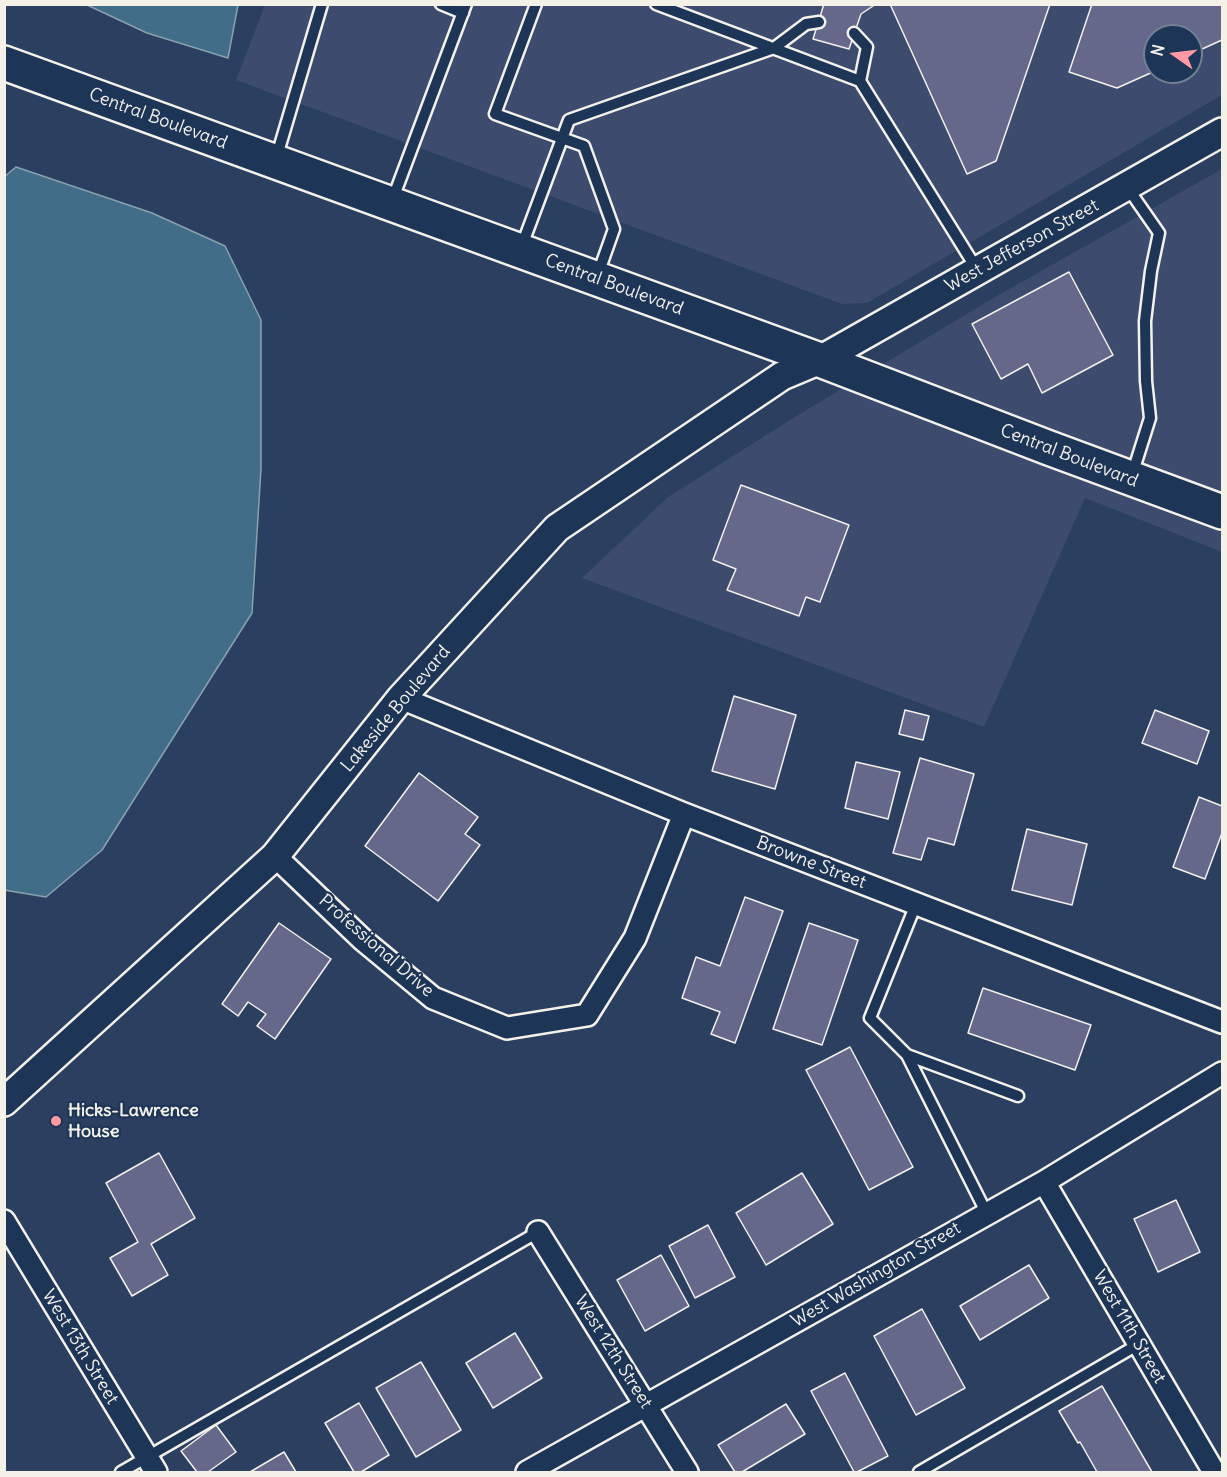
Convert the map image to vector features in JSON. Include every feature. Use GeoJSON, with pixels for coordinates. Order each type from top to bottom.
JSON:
{"type":"FeatureCollection","features":[{"type":"Feature","properties":{"kind":"main road","name":"Central Boulevard"},"geometry":{"type":"LineString","coordinates":[[4,63],[820,360],[1222,512]]}},
{"type":"Feature","properties":{"kind":"street","name":"West Jefferson Street"},"geometry":{"type":"LineString","coordinates":[[820,360],[1222,132]]}},
{"type":"Feature","properties":{"kind":"street","name":"Lakeside Boulevard"},"geometry":{"type":"LineString","coordinates":[[4,1102],[275,856],[401,698],[557,528],[782,376],[820,360]]}},
{"type":"Feature","properties":{"kind":"street","name":"Browne Street"},"geometry":{"type":"LineString","coordinates":[[401,698],[684,814],[1222,1022]]}},
{"type":"Feature","properties":{"kind":"street","name":"Professional Drive"},"geometry":{"type":"LineString","coordinates":[[275,856],[363,940],[433,998],[507,1028],[586,1014],[635,938],[684,814]]}},
{"type":"Feature","properties":{"kind":"street","name":"West Washington Street"},"geometry":{"type":"LineString","coordinates":[[527,1473],[986,1212],[1044,1182],[1222,1073]]}},
{"type":"Feature","properties":{"kind":"street","name":"West 11th Street"},"geometry":{"type":"LineString","coordinates":[[1044,1182],[1214,1473]]}},
{"type":"Feature","properties":{"kind":"street","name":"West 13th Street"},"geometry":{"type":"LineString","coordinates":[[4,1221],[151,1465]]}},
{"type":"Feature","properties":{"kind":"street","name":"West 12th Street"},"geometry":{"type":"LineString","coordinates":[[538,1232],[687,1473]]}},
{"type":"Feature","properties":{"kind":"lane"},"geometry":{"type":"LineString","coordinates":[[275,162],[322,4]]}},
{"type":"Feature","properties":{"kind":"lane"},"geometry":{"type":"LineString","coordinates":[[391,204],[464,9],[441,4]]}},
{"type":"Feature","properties":{"kind":"lane"},"geometry":{"type":"LineString","coordinates":[[536,4],[495,114],[584,146],[614,229],[596,279]]}},
{"type":"Feature","properties":{"kind":"lane"},"geometry":{"type":"LineString","coordinates":[[656,4],[860,81],[978,271]]}},
{"type":"Feature","properties":{"kind":"lane"},"geometry":{"type":"LineString","coordinates":[[519,251],[569,120],[774,48],[806,24],[819,22]]}},
{"type":"Feature","properties":{"kind":"lane"},"geometry":{"type":"LineString","coordinates":[[854,33],[867,46],[860,81]]}},
{"type":"Feature","properties":{"kind":"lane"},"geometry":{"type":"LineString","coordinates":[[1126,187],[1159,233],[1145,321],[1146,381],[1150,418],[1131,479]]}},
{"type":"Feature","properties":{"kind":"lane"},"geometry":{"type":"LineString","coordinates":[[916,904],[870,1018],[907,1055],[986,1212]]}},
{"type":"Feature","properties":{"kind":"lane"},"geometry":{"type":"LineString","coordinates":[[907,1055],[1018,1096]]}},
{"type":"Feature","properties":{"kind":"lane"},"geometry":{"type":"LineString","coordinates":[[121,1473],[151,1465],[538,1232]]}},
{"type":"Feature","properties":{"kind":"lane"},"geometry":{"type":"LineString","coordinates":[[919,1473],[1139,1344]]}},
{"type":"Feature","properties":{"kind":"shaded area"},"geometry":{"type":"Polygon","coordinates":[[[87,5],[238,5],[228,58],[147,33],[87,5]]]}},
{"type":"Feature","properties":{"kind":"shaded area"},"geometry":{"type":"Polygon","coordinates":[[[265,5],[1222,5],[1222,95],[867,303],[842,304],[236,80],[265,5]]]}},
{"type":"Feature","properties":{"kind":"shaded area"},"geometry":{"type":"Polygon","coordinates":[[[16,167],[152,213],[225,246],[261,320],[261,469],[252,613],[102,850],[46,897],[4,890],[4,177],[16,167]]]}},
{"type":"Feature","properties":{"kind":"shaded area"},"geometry":{"type":"Polygon","coordinates":[[[1222,169],[1222,552],[1085,498],[984,727],[582,578],[668,497],[798,415],[995,297],[1222,169]]]}},
{"type":"Feature","properties":{"kind":"building"},"geometry":{"type":"Polygon","coordinates":[[[824,4],[876,4],[861,14],[849,49],[813,39],[824,4]]]}},
{"type":"Feature","properties":{"kind":"building"},"geometry":{"type":"Polygon","coordinates":[[[890,4],[1050,4],[996,161],[967,174],[890,4]]]}},
{"type":"Feature","properties":{"kind":"building"},"geometry":{"type":"Polygon","coordinates":[[[1092,4],[1222,4],[1222,40],[1203,49],[1203,24],[1143,24],[1143,76],[1117,88],[1069,72],[1092,4]]]}},
{"type":"Feature","properties":{"kind":"building"},"geometry":{"type":"Polygon","coordinates":[[[1069,272],[1113,355],[1042,393],[1028,364],[1001,379],[972,324],[1069,272]]]}},
{"type":"Feature","properties":{"kind":"building"},"geometry":{"type":"Polygon","coordinates":[[[741,485],[849,525],[820,602],[806,597],[799,616],[727,590],[736,569],[713,560],[741,485]]]}},
{"type":"Feature","properties":{"kind":"building"},"geometry":{"type":"Polygon","coordinates":[[[734,696],[796,715],[775,789],[712,771],[734,696]]]}},
{"type":"Feature","properties":{"kind":"building"},"geometry":{"type":"Polygon","coordinates":[[[905,710],[929,716],[923,740],[899,734],[905,710]]]}},
{"type":"Feature","properties":{"kind":"building"},"geometry":{"type":"Polygon","coordinates":[[[1155,710],[1209,731],[1197,764],[1142,743],[1155,710]]]}},
{"type":"Feature","properties":{"kind":"building"},"geometry":{"type":"Polygon","coordinates":[[[920,758],[974,774],[954,845],[928,838],[921,860],[893,853],[920,758]]]}},
{"type":"Feature","properties":{"kind":"building"},"geometry":{"type":"Polygon","coordinates":[[[856,762],[900,772],[888,819],[845,808],[856,762]]]}},
{"type":"Feature","properties":{"kind":"building"},"geometry":{"type":"Polygon","coordinates":[[[419,773],[478,817],[465,834],[480,845],[438,901],[365,846],[419,773]]]}},
{"type":"Feature","properties":{"kind":"building"},"geometry":{"type":"Polygon","coordinates":[[[1199,797],[1222,806],[1222,833],[1205,879],[1173,867],[1199,797]]]}},
{"type":"Feature","properties":{"kind":"building"},"geometry":{"type":"Polygon","coordinates":[[[1027,829],[1087,844],[1072,905],[1012,890],[1027,829]]]}},
{"type":"Feature","properties":{"kind":"building"},"geometry":{"type":"Polygon","coordinates":[[[745,897],[783,911],[735,1043],[711,1034],[720,1012],[682,998],[696,957],[720,966],[745,897]]]}},
{"type":"Feature","properties":{"kind":"building"},"geometry":{"type":"Polygon","coordinates":[[[279,923],[331,959],[275,1039],[257,1026],[266,1014],[248,1002],[238,1016],[222,1004],[279,923]]]}},
{"type":"Feature","properties":{"kind":"building"},"geometry":{"type":"Polygon","coordinates":[[[809,923],[858,940],[822,1045],[773,1029],[809,923]]]}},
{"type":"Feature","properties":{"kind":"building"},"geometry":{"type":"Polygon","coordinates":[[[983,988],[1091,1025],[1075,1070],[968,1033],[983,988]]]}},
{"type":"Feature","properties":{"kind":"building"},"geometry":{"type":"Polygon","coordinates":[[[850,1047],[913,1167],[869,1190],[806,1070],[850,1047]]]}},
{"type":"Feature","properties":{"kind":"building"},"geometry":{"type":"Polygon","coordinates":[[[159,1153],[195,1218],[151,1244],[168,1275],[132,1296],[110,1258],[138,1242],[106,1183],[159,1153]]]}},
{"type":"Feature","properties":{"kind":"building"},"geometry":{"type":"Polygon","coordinates":[[[802,1173],[833,1224],[766,1265],[736,1213],[802,1173]]]}},
{"type":"Feature","properties":{"kind":"building"},"geometry":{"type":"Polygon","coordinates":[[[1176,1200],[1200,1252],[1158,1272],[1134,1219],[1176,1200]]]}},
{"type":"Feature","properties":{"kind":"building"},"geometry":{"type":"Polygon","coordinates":[[[708,1225],[735,1277],[695,1298],[669,1246],[708,1225]]]}},
{"type":"Feature","properties":{"kind":"building"},"geometry":{"type":"Polygon","coordinates":[[[661,1255],[689,1306],[645,1331],[617,1280],[661,1255]]]}},
{"type":"Feature","properties":{"kind":"building"},"geometry":{"type":"Polygon","coordinates":[[[1029,1265],[1049,1298],[980,1340],[960,1306],[1029,1265]]]}},
{"type":"Feature","properties":{"kind":"building"},"geometry":{"type":"Polygon","coordinates":[[[922,1309],[965,1388],[916,1415],[874,1336],[922,1309]]]}},
{"type":"Feature","properties":{"kind":"building"},"geometry":{"type":"Polygon","coordinates":[[[515,1333],[542,1378],[493,1408],[466,1363],[515,1333]]]}},
{"type":"Feature","properties":{"kind":"building"},"geometry":{"type":"Polygon","coordinates":[[[421,1362],[461,1430],[416,1457],[376,1388],[421,1362]]]}},
{"type":"Feature","properties":{"kind":"building"},"geometry":{"type":"Polygon","coordinates":[[[845,1373],[888,1456],[857,1472],[854,1472],[811,1391],[845,1373]]]}},
{"type":"Feature","properties":{"kind":"building"},"geometry":{"type":"Polygon","coordinates":[[[1102,1386],[1152,1472],[1097,1472],[1059,1411],[1102,1386]]]}},
{"type":"Feature","properties":{"kind":"building"},"geometry":{"type":"Polygon","coordinates":[[[359,1403],[389,1455],[361,1472],[354,1472],[325,1423],[359,1403]]]}},
{"type":"Feature","properties":{"kind":"building"},"geometry":{"type":"Polygon","coordinates":[[[786,1404],[805,1434],[742,1472],[735,1472],[718,1445],[786,1404]]]}},
{"type":"Feature","properties":{"kind":"building"},"geometry":{"type":"Polygon","coordinates":[[[216,1425],[236,1452],[208,1472],[197,1472],[181,1451],[216,1425]]]}},
{"type":"Feature","properties":{"kind":"building"},"geometry":{"type":"Polygon","coordinates":[[[284,1452],[296,1472],[250,1472],[284,1452]]]}},
{"type":"Feature","properties":{"kind":"place","name":"Hicks-Lawrence House"},"geometry":{"type":"Point","coordinates":[56,1121]}}]}
